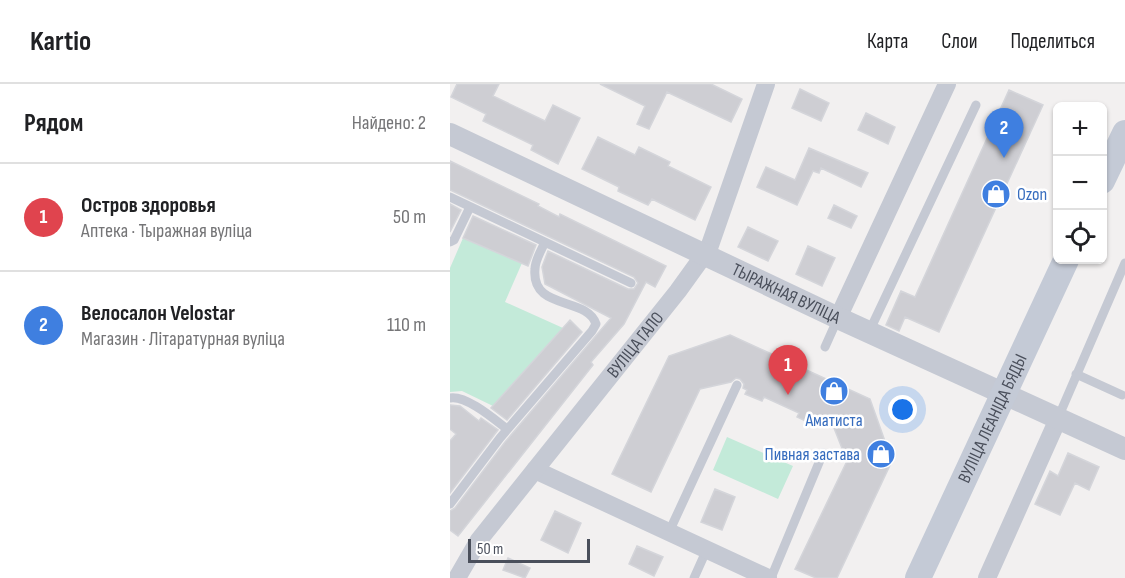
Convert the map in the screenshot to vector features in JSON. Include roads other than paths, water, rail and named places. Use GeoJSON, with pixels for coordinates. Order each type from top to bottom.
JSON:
{"type":"FeatureCollection","features":[{"type":"Feature","properties":{"kind":"main road"},"geometry":{"type":"LineString","coordinates":[[1107,171],[1125,133]]}},
{"type":"Feature","properties":{"kind":"main road","name":"ВУЛІЦА ЛЕАНІДА БЯДЫ"},"geometry":{"type":"LineString","coordinates":[[918,578],[1064,264]]}},
{"type":"Feature","properties":{"kind":"street"},"geometry":{"type":"LineString","coordinates":[[838,318],[947,84]]}},
{"type":"Feature","properties":{"kind":"street","name":"ВУЛІЦА ГАЛО"},"geometry":{"type":"LineString","coordinates":[[457,578],[478,540],[671,300],[709,248],[765,85]]}},
{"type":"Feature","properties":{"kind":"street","name":"ТЫРАЖНАЯ ВУЛІЦА"},"geometry":{"type":"LineString","coordinates":[[450,134],[838,318],[882,335],[1125,449]]}},
{"type":"Feature","properties":{"kind":"street"},"geometry":{"type":"LineString","coordinates":[[987,578],[1058,419]]}},
{"type":"Feature","properties":{"kind":"street"},"geometry":{"type":"LineString","coordinates":[[536,470],[769,578]]}},
{"type":"Feature","properties":{"kind":"lane"},"geometry":{"type":"LineString","coordinates":[[882,335],[976,105]]}},
{"type":"Feature","properties":{"kind":"lane"},"geometry":{"type":"LineString","coordinates":[[450,197],[631,283]]}},
{"type":"Feature","properties":{"kind":"lane"},"geometry":{"type":"LineString","coordinates":[[450,242],[454,240],[470,207]]}},
{"type":"Feature","properties":{"kind":"lane"},"geometry":{"type":"LineString","coordinates":[[450,504],[507,429],[596,324],[594,318],[581,309],[547,297],[535,281],[535,266],[545,242]]}},
{"type":"Feature","properties":{"kind":"lane"},"geometry":{"type":"LineString","coordinates":[[1058,419],[1125,263]]}},
{"type":"Feature","properties":{"kind":"lane"},"geometry":{"type":"LineString","coordinates":[[825,347],[838,318]]}},
{"type":"Feature","properties":{"kind":"lane"},"geometry":{"type":"LineString","coordinates":[[1076,374],[1122,395]]}},
{"type":"Feature","properties":{"kind":"lane"},"geometry":{"type":"LineString","coordinates":[[669,532],[683,494],[737,385]]}},
{"type":"Feature","properties":{"kind":"lane"},"geometry":{"type":"LineString","coordinates":[[450,398],[460,398],[507,429]]}},
{"type":"Feature","properties":{"kind":"lane"},"geometry":{"type":"LineString","coordinates":[[769,578],[784,550],[823,453]]}},
{"type":"Feature","properties":{"kind":"lane"},"geometry":{"type":"LineString","coordinates":[[694,578],[707,549]]}},
{"type":"Feature","properties":{"kind":"lane"},"geometry":{"type":"LineString","coordinates":[[784,550],[794,555]]}},
{"type":"Feature","properties":{"kind":"place","name":"Велосалон Velostar"},"geometry":{"type":"Point","coordinates":[1004,158]}},
{"type":"Feature","properties":{"kind":"place","name":"Ozon"},"geometry":{"type":"Point","coordinates":[996,194]}},
{"type":"Feature","properties":{"kind":"place","name":"Аматиста"},"geometry":{"type":"Point","coordinates":[834,391]}},
{"type":"Feature","properties":{"kind":"place","name":"Остров здоровья"},"geometry":{"type":"Point","coordinates":[788,395]}},
{"type":"Feature","properties":{"kind":"place","name":"Пивная застава"},"geometry":{"type":"Point","coordinates":[881,454]}}]}
